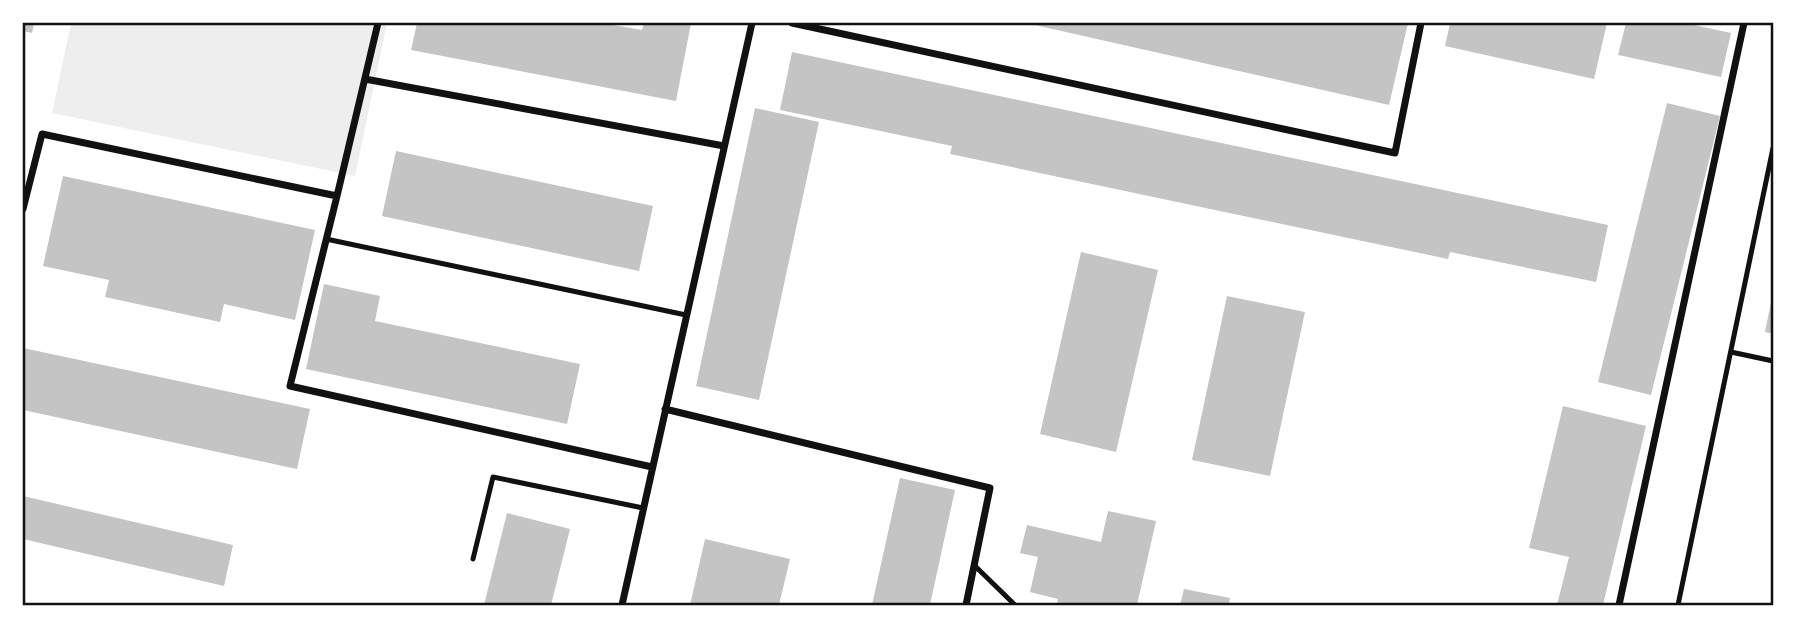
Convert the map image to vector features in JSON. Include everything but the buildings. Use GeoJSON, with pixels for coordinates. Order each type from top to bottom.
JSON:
{"type":"FeatureCollection","features":[{"type":"Feature","properties":{"kind":"street"},"geometry":{"type":"LineString","coordinates":[[378,23],[290,386],[652,467]]}},
{"type":"Feature","properties":{"kind":"street"},"geometry":{"type":"LineString","coordinates":[[622,605],[751,23]]}},
{"type":"Feature","properties":{"kind":"street"},"geometry":{"type":"LineString","coordinates":[[792,23],[1395,153],[1421,23]]}},
{"type":"Feature","properties":{"kind":"street"},"geometry":{"type":"LineString","coordinates":[[1619,605],[1744,23]]}},
{"type":"Feature","properties":{"kind":"street"},"geometry":{"type":"LineString","coordinates":[[365,79],[724,146]]}},
{"type":"Feature","properties":{"kind":"street"},"geometry":{"type":"LineString","coordinates":[[23,209],[42,134],[337,196]]}},
{"type":"Feature","properties":{"kind":"street"},"geometry":{"type":"LineString","coordinates":[[665,409],[990,488],[966,605]]}},
{"type":"Feature","properties":{"kind":"lane"},"geometry":{"type":"LineString","coordinates":[[1678,605],[1773,148]]}},
{"type":"Feature","properties":{"kind":"lane"},"geometry":{"type":"LineString","coordinates":[[326,239],[686,315]]}},
{"type":"Feature","properties":{"kind":"lane"},"geometry":{"type":"LineString","coordinates":[[1731,352],[1773,361]]}},
{"type":"Feature","properties":{"kind":"lane"},"geometry":{"type":"LineString","coordinates":[[472,559],[493,477],[643,508]]}},
{"type":"Feature","properties":{"kind":"lane"},"geometry":{"type":"LineString","coordinates":[[974,565],[1015,605]]}},
{"type":"Feature","properties":{"kind":"shaded area"},"geometry":{"type":"Polygon","coordinates":[[[71,23],[387,23],[355,176],[52,113],[71,23]]]}}]}
